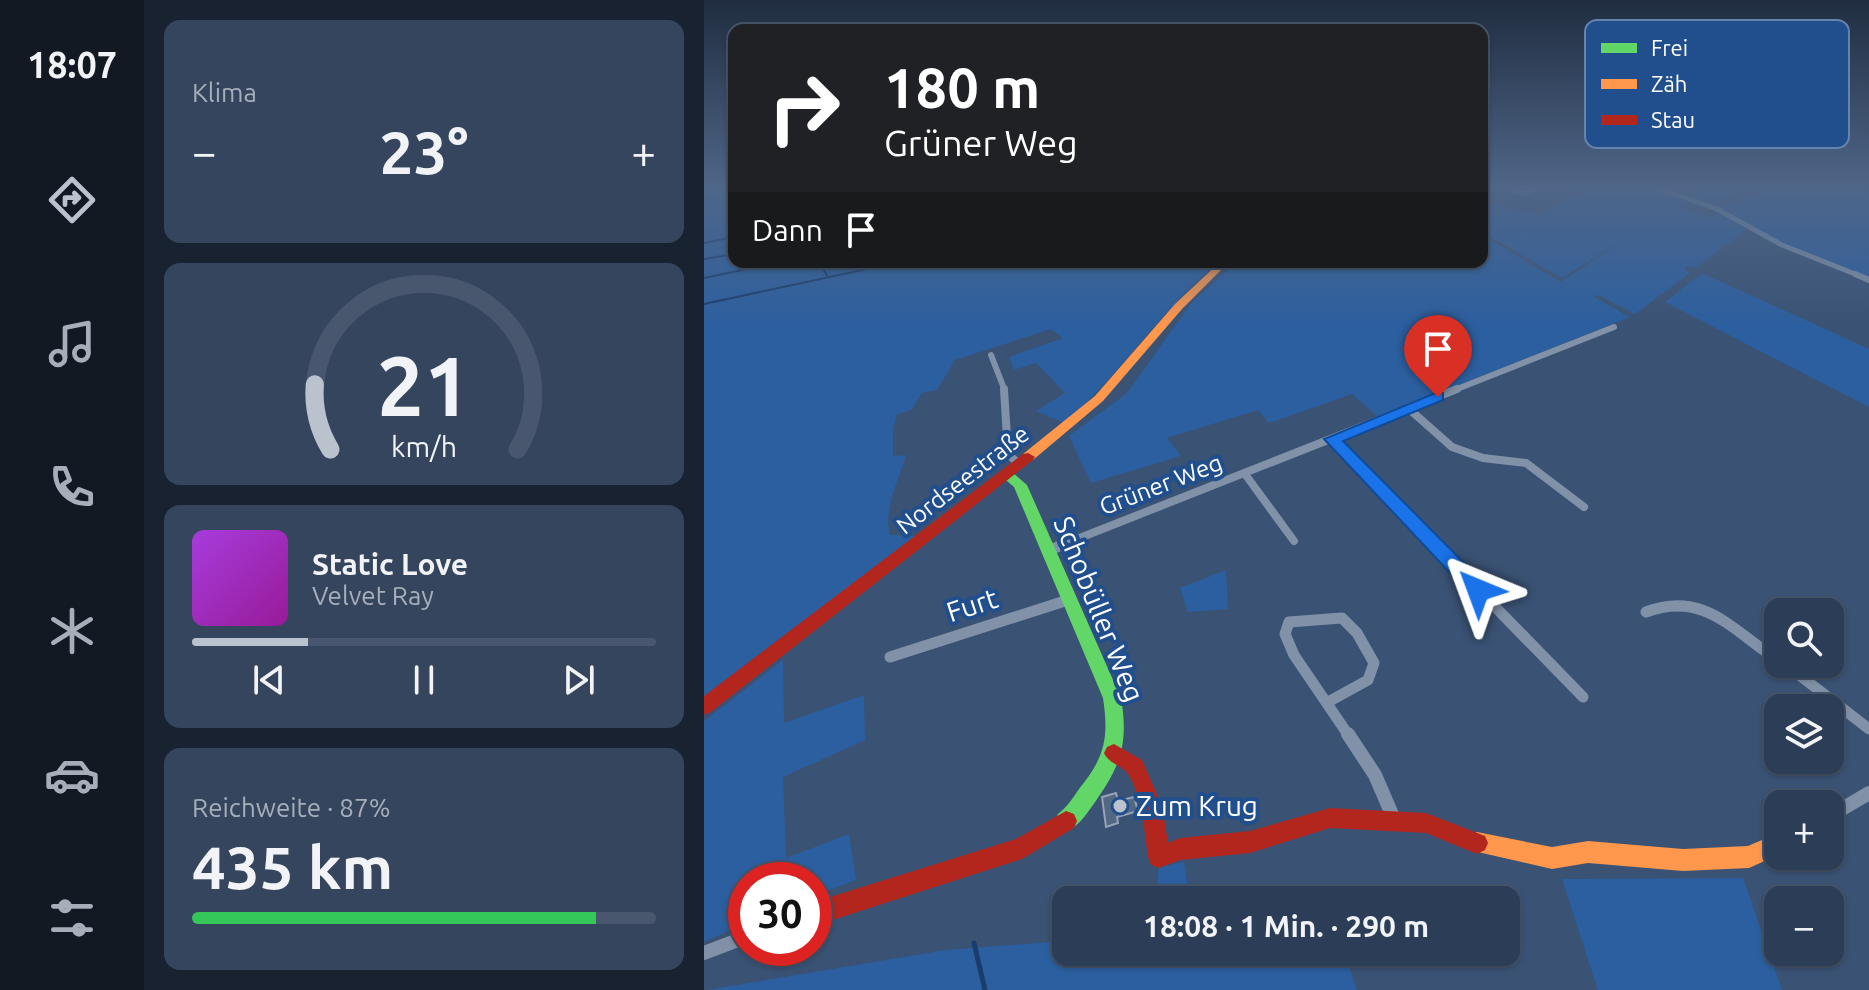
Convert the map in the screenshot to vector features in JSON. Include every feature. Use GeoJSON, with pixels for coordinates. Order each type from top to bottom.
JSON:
{"type":"FeatureCollection","features":[{"type":"Feature","properties":{"kind":"street"},"geometry":{"type":"LineString","coordinates":[[1761,233],[1869,280]]}},
{"type":"Feature","properties":{"kind":"street","name":"Nordseestraße"},"geometry":{"type":"LineString","coordinates":[[704,707],[1020,465],[1108,389],[1199,282],[1217,268]]}},
{"type":"Feature","properties":{"kind":"street","name":"Grüner Weg"},"geometry":{"type":"LineString","coordinates":[[1047,551],[1614,327]]}},
{"type":"Feature","properties":{"kind":"street"},"geometry":{"type":"LineString","coordinates":[[991,355],[1005,391],[1008,454],[1020,465]]}},
{"type":"Feature","properties":{"kind":"street"},"geometry":{"type":"LineString","coordinates":[[1408,408],[1452,447],[1483,458],[1526,463],[1584,507]]}},
{"type":"Feature","properties":{"kind":"street"},"geometry":{"type":"LineString","coordinates":[[1332,439],[1583,697]]}},
{"type":"Feature","properties":{"kind":"street","name":"Grüner Weg"},"geometry":{"type":"LineString","coordinates":[[1245,474],[1294,541]]}},
{"type":"Feature","properties":{"kind":"street","name":"Schobüller Weg"},"geometry":{"type":"LineString","coordinates":[[832,908],[1022,848],[1070,818],[1099,781],[1114,753],[1118,729],[1112,698],[1020,485],[1007,475]]}},
{"type":"Feature","properties":{"kind":"street","name":"Furt"},"geometry":{"type":"LineString","coordinates":[[890,657],[1068,600]]}},
{"type":"Feature","properties":{"kind":"street"},"geometry":{"type":"LineString","coordinates":[[1646,612],[1665,603],[1707,610],[1764,650]]}},
{"type":"Feature","properties":{"kind":"street"},"geometry":{"type":"LineString","coordinates":[[1328,702],[1368,680],[1374,663],[1357,633],[1342,618],[1289,622],[1285,634],[1294,655],[1375,775],[1395,821]]}},
{"type":"Feature","properties":{"kind":"street"},"geometry":{"type":"LineString","coordinates":[[1803,678],[1869,729]]}},
{"type":"Feature","properties":{"kind":"street"},"geometry":{"type":"LineString","coordinates":[[1114,753],[1135,766],[1151,806],[1159,857],[1180,849],[1250,842],[1330,818],[1426,823],[1484,846],[1552,858],[1588,852],[1683,860],[1749,857],[1764,850]]}},
{"type":"Feature","properties":{"kind":"street"},"geometry":{"type":"LineString","coordinates":[[1844,808],[1869,793]]}},
{"type":"Feature","properties":{"kind":"street"},"geometry":{"type":"LineString","coordinates":[[704,953],[728,944]]}},
{"type":"Feature","properties":{"kind":"shaded area"},"geometry":{"type":"Polygon","coordinates":[[[704,233],[728,233],[728,268],[1212,268],[1178,300],[1104,384],[1064,423],[1036,411],[1065,393],[1036,363],[1014,370],[1009,357],[1063,338],[1051,329],[955,360],[937,390],[922,393],[912,410],[897,414],[893,429],[893,456],[906,455],[890,505],[890,535],[917,536],[704,697],[704,233]]]}},
{"type":"Feature","properties":{"kind":"shaded area"},"geometry":{"type":"Polygon","coordinates":[[[1488,233],[1741,233],[1697,267],[1686,267],[1684,269],[1690,273],[1635,314],[1598,295],[1594,297],[1630,317],[1378,417],[1352,394],[1269,423],[1258,410],[1167,438],[1181,456],[1091,483],[1069,436],[1127,393],[1192,302],[1230,268],[1488,268],[1488,239],[1561,282],[1631,235],[1562,278],[1488,233]]]}},
{"type":"Feature","properties":{"kind":"shaded area"},"geometry":{"type":"Polygon","coordinates":[[[1764,233],[1869,233],[1869,278],[1789,247],[1764,233]]]}},
{"type":"Feature","properties":{"kind":"shaded area"},"geometry":{"type":"Polygon","coordinates":[[[1702,273],[1869,349],[1869,407],[1665,302],[1702,273]]]}},
{"type":"Feature","properties":{"kind":"shaded area"},"geometry":{"type":"Polygon","coordinates":[[[1226,570],[1228,609],[1188,612],[1180,588],[1226,570]]]}},
{"type":"Feature","properties":{"kind":"shaded area"},"geometry":{"type":"Polygon","coordinates":[[[783,660],[784,723],[864,695],[865,740],[783,777],[786,858],[849,834],[856,880],[832,889],[832,862],[728,862],[728,931],[704,942],[704,721],[783,660]]]}},
{"type":"Feature","properties":{"kind":"shaded area"},"geometry":{"type":"Polygon","coordinates":[[[1184,862],[1188,886],[1157,886],[1159,867],[1184,862]]]}},
{"type":"Feature","properties":{"kind":"shaded area"},"geometry":{"type":"Polygon","coordinates":[[[1743,878],[1764,938],[1764,966],[1774,966],[1782,990],[1598,990],[1562,879],[1743,878]]]}},
{"type":"Feature","properties":{"kind":"shaded area"},"geometry":{"type":"Polygon","coordinates":[[[1052,942],[1052,966],[1349,966],[1357,990],[707,990],[946,950],[1052,942]]]}},
{"type":"Feature","properties":{"kind":"building","name":"Zum Krug"},"geometry":{"type":"Polygon","coordinates":[[[1116,793],[1118,801],[1134,797],[1138,811],[1117,817],[1118,823],[1106,827],[1102,797],[1116,793]]]}},
{"type":"Feature","properties":{"kind":"waterway"},"geometry":{"type":"LineString","coordinates":[[704,243],[728,238]]}},
{"type":"Feature","properties":{"kind":"waterway"},"geometry":{"type":"LineString","coordinates":[[704,259],[728,255]]}},
{"type":"Feature","properties":{"kind":"waterway"},"geometry":{"type":"LineString","coordinates":[[704,278],[752,268]]}},
{"type":"Feature","properties":{"kind":"waterway"},"geometry":{"type":"LineString","coordinates":[[823,268],[828,277]]}},
{"type":"Feature","properties":{"kind":"waterway"},"geometry":{"type":"LineString","coordinates":[[704,304],[872,268]]}},
{"type":"Feature","properties":{"kind":"waterway"},"geometry":{"type":"LineString","coordinates":[[974,943],[985,990]]}},
{"type":"Feature","properties":{"kind":"traffic: fast"},"geometry":{"type":"LineString","coordinates":[[1007,475],[1020,485],[1112,698],[1116,726],[1114,748],[1099,780],[1066,821]]}},
{"type":"Feature","properties":{"kind":"traffic: slow"},"geometry":{"type":"LineString","coordinates":[[1028,457],[1099,398],[1178,306],[1218,268]]}},
{"type":"Feature","properties":{"kind":"traffic: slow"},"geometry":{"type":"LineString","coordinates":[[1477,843],[1552,858],[1588,852],[1683,860],[1749,857],[1764,850]]}},
{"type":"Feature","properties":{"kind":"traffic: jam"},"geometry":{"type":"LineString","coordinates":[[704,707],[1028,457]]}},
{"type":"Feature","properties":{"kind":"traffic: jam"},"geometry":{"type":"LineString","coordinates":[[1114,753],[1135,766],[1151,806],[1159,857],[1180,849],[1250,842],[1330,818],[1426,823],[1477,843]]}},
{"type":"Feature","properties":{"kind":"traffic: jam"},"geometry":{"type":"LineString","coordinates":[[832,908],[1022,848],[1066,821]]}},
{"type":"Feature","properties":{"kind":"place","name":"Zum Krug"},"geometry":{"type":"Point","coordinates":[1120,806]}},
{"type":"Feature","properties":{"kind":"route"},"geometry":{"type":"LineString","coordinates":[[1438,397],[1332,439],[1478,590]]}}]}
